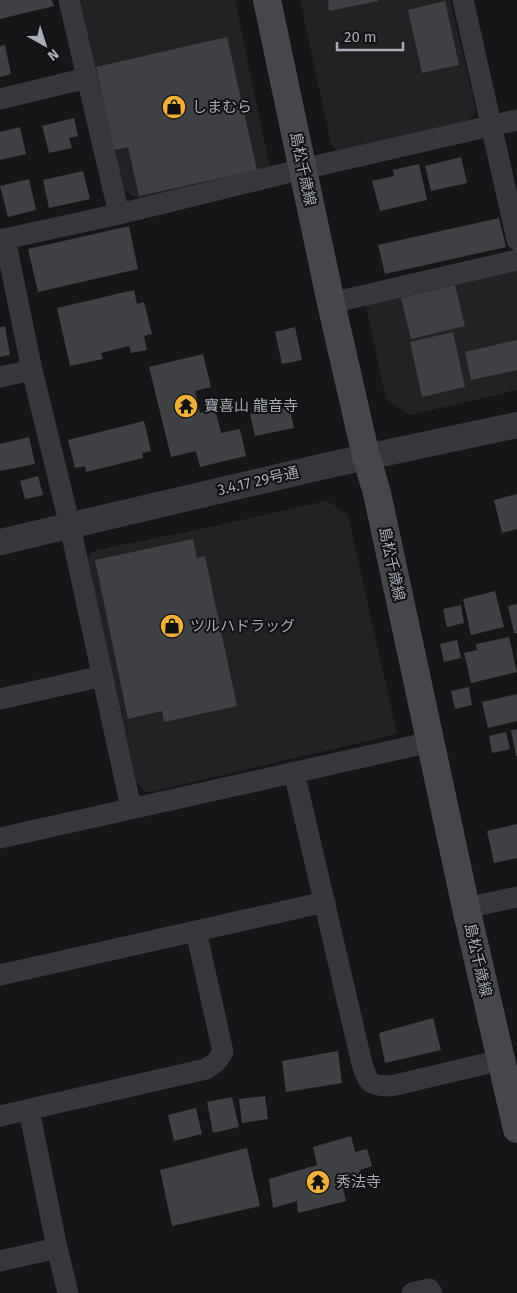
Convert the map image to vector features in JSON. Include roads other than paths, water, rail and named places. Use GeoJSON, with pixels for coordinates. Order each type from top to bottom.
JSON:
{"type":"FeatureCollection","features":[{"type":"Feature","properties":{"kind":"main road","name":"島松千歳線"},"geometry":{"type":"LineString","coordinates":[[267,0],[366,456],[377,494],[466,908],[517,1128]]}},
{"type":"Feature","properties":{"kind":"street"},"geometry":{"type":"LineString","coordinates":[[69,0],[118,214]]}},
{"type":"Feature","properties":{"kind":"street"},"geometry":{"type":"LineString","coordinates":[[463,0],[517,240]]}},
{"type":"Feature","properties":{"kind":"street"},"geometry":{"type":"LineString","coordinates":[[0,99],[87,78]]}},
{"type":"Feature","properties":{"kind":"street"},"geometry":{"type":"LineString","coordinates":[[131,808],[70,526],[2,239],[118,214],[517,120]]}},
{"type":"Feature","properties":{"kind":"street"},"geometry":{"type":"LineString","coordinates":[[332,303],[517,260]]}},
{"type":"Feature","properties":{"kind":"street"},"geometry":{"type":"LineString","coordinates":[[0,377],[32,370]]}},
{"type":"Feature","properties":{"kind":"street","name":"3.4.17 29号通"},"geometry":{"type":"LineString","coordinates":[[0,542],[366,456],[517,425]]}},
{"type":"Feature","properties":{"kind":"street"},"geometry":{"type":"LineString","coordinates":[[0,699],[103,676]]}},
{"type":"Feature","properties":{"kind":"street"},"geometry":{"type":"LineString","coordinates":[[0,838],[431,742]]}},
{"type":"Feature","properties":{"kind":"street"},"geometry":{"type":"LineString","coordinates":[[294,772],[366,1078],[374,1085],[391,1086],[501,1060]]}},
{"type":"Feature","properties":{"kind":"street"},"geometry":{"type":"LineString","coordinates":[[466,908],[517,897]]}},
{"type":"Feature","properties":{"kind":"street"},"geometry":{"type":"LineString","coordinates":[[0,975],[324,902]]}},
{"type":"Feature","properties":{"kind":"street"},"geometry":{"type":"LineString","coordinates":[[0,1116],[206,1069],[216,1062],[223,1052],[196,932]]}},
{"type":"Feature","properties":{"kind":"street"},"geometry":{"type":"LineString","coordinates":[[29,1110],[68,1293]]}},
{"type":"Feature","properties":{"kind":"street"},"geometry":{"type":"LineString","coordinates":[[0,1261],[57,1248]]}},
{"type":"Feature","properties":{"kind":"street"},"geometry":{"type":"LineString","coordinates":[[412,1293],[429,1289],[432,1293]]}},
{"type":"Feature","properties":{"kind":"place","name":"しまむら"},"geometry":{"type":"Point","coordinates":[174,107]}},
{"type":"Feature","properties":{"kind":"place","name":"寶喜山 龍音寺"},"geometry":{"type":"Point","coordinates":[186,406]}},
{"type":"Feature","properties":{"kind":"place","name":"ツルハドラッグ"},"geometry":{"type":"Point","coordinates":[172,626]}},
{"type":"Feature","properties":{"kind":"place","name":"秀法寺"},"geometry":{"type":"Point","coordinates":[318,1182]}}]}
